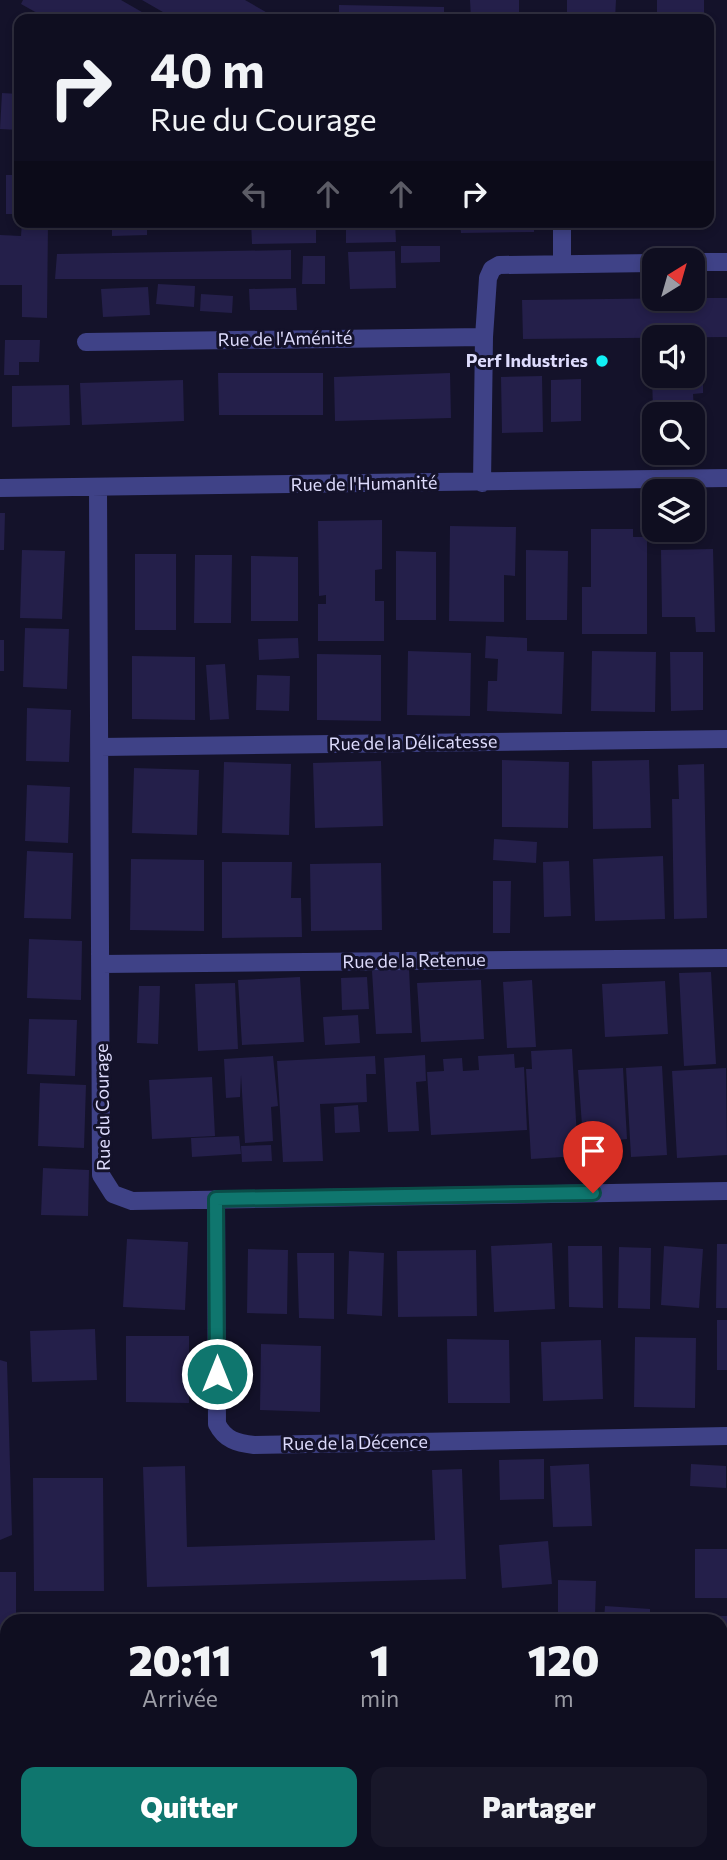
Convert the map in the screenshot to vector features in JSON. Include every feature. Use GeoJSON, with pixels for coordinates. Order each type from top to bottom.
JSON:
{"type":"FeatureCollection","features":[{"type":"Feature","properties":{"kind":"street"},"geometry":{"type":"LineString","coordinates":[[562,228],[562,264]]}},
{"type":"Feature","properties":{"kind":"street"},"geometry":{"type":"LineString","coordinates":[[705,262],[727,262]]}},
{"type":"Feature","properties":{"kind":"street"},"geometry":{"type":"LineString","coordinates":[[482,483],[484,337],[488,278],[492,269],[499,265],[642,263]]}},
{"type":"Feature","properties":{"kind":"street","name":"Rue de l'Aménité"},"geometry":{"type":"LineString","coordinates":[[86,342],[484,337]]}},
{"type":"Feature","properties":{"kind":"street","name":"Rue de l'Humanité"},"geometry":{"type":"LineString","coordinates":[[0,488],[727,478]]}},
{"type":"Feature","properties":{"kind":"street","name":"Rue du Courage"},"geometry":{"type":"LineString","coordinates":[[98,487],[101,1175],[113,1194],[132,1201],[727,1191]]}},
{"type":"Feature","properties":{"kind":"street","name":"Rue de la Délicatesse"},"geometry":{"type":"LineString","coordinates":[[100,747],[727,740]]}},
{"type":"Feature","properties":{"kind":"street","name":"Rue de la Retenue"},"geometry":{"type":"LineString","coordinates":[[101,964],[727,958]]}},
{"type":"Feature","properties":{"kind":"street","name":"Rue de la Décence"},"geometry":{"type":"LineString","coordinates":[[216,1199],[217,1423],[222,1434],[235,1442],[254,1445],[727,1436]]}},
{"type":"Feature","properties":{"kind":"building"},"geometry":{"type":"Polygon","coordinates":[[[23,0],[121,0],[145,14],[39,14],[21,4],[23,0]]]}},
{"type":"Feature","properties":{"kind":"building"},"geometry":{"type":"Polygon","coordinates":[[[142,0],[245,0],[269,14],[166,14],[142,0]]]}},
{"type":"Feature","properties":{"kind":"building"},"geometry":{"type":"Polygon","coordinates":[[[470,0],[519,0],[519,14],[471,14],[470,0]]]}},
{"type":"Feature","properties":{"kind":"building"},"geometry":{"type":"Polygon","coordinates":[[[567,0],[616,0],[615,14],[567,14],[567,0]]]}},
{"type":"Feature","properties":{"kind":"building"},"geometry":{"type":"Polygon","coordinates":[[[657,0],[704,0],[704,14],[657,14],[657,0]]]}},
{"type":"Feature","properties":{"kind":"building"},"geometry":{"type":"Polygon","coordinates":[[[339,5],[444,7],[444,14],[339,14],[339,5]]]}},
{"type":"Feature","properties":{"kind":"building"},"geometry":{"type":"Polygon","coordinates":[[[2,93],[14,94],[14,130],[0,129],[2,93]]]}},
{"type":"Feature","properties":{"kind":"building"},"geometry":{"type":"Polygon","coordinates":[[[6,175],[14,175],[14,214],[6,214],[6,175]]]}},
{"type":"Feature","properties":{"kind":"building"},"geometry":{"type":"Polygon","coordinates":[[[22,228],[48,228],[47,318],[22,317],[22,285],[0,285],[0,235],[21,236],[22,228]]]}},
{"type":"Feature","properties":{"kind":"building"},"geometry":{"type":"Polygon","coordinates":[[[112,228],[147,228],[147,235],[112,236],[112,228]]]}},
{"type":"Feature","properties":{"kind":"building"},"geometry":{"type":"Polygon","coordinates":[[[251,228],[316,228],[316,243],[252,244],[251,228]]]}},
{"type":"Feature","properties":{"kind":"building"},"geometry":{"type":"Polygon","coordinates":[[[346,228],[395,228],[396,242],[346,243],[346,228]]]}},
{"type":"Feature","properties":{"kind":"building"},"geometry":{"type":"Polygon","coordinates":[[[461,228],[534,228],[534,232],[461,233],[461,228]]]}},
{"type":"Feature","properties":{"kind":"building"},"geometry":{"type":"Polygon","coordinates":[[[609,228],[672,228],[609,230],[609,228]]]}},
{"type":"Feature","properties":{"kind":"building"},"geometry":{"type":"Polygon","coordinates":[[[401,246],[440,246],[440,262],[401,263],[401,246]]]}},
{"type":"Feature","properties":{"kind":"building"},"geometry":{"type":"Polygon","coordinates":[[[291,250],[291,279],[55,279],[57,254],[291,250]]]}},
{"type":"Feature","properties":{"kind":"building"},"geometry":{"type":"Polygon","coordinates":[[[395,251],[396,288],[350,289],[348,252],[395,251]]]}},
{"type":"Feature","properties":{"kind":"building"},"geometry":{"type":"Polygon","coordinates":[[[303,256],[325,256],[325,284],[302,284],[303,256]]]}},
{"type":"Feature","properties":{"kind":"building"},"geometry":{"type":"Polygon","coordinates":[[[158,284],[195,286],[194,307],[156,304],[158,284]]]}},
{"type":"Feature","properties":{"kind":"building"},"geometry":{"type":"Polygon","coordinates":[[[148,287],[150,315],[103,317],[101,289],[148,287]]]}},
{"type":"Feature","properties":{"kind":"building"},"geometry":{"type":"Polygon","coordinates":[[[296,288],[297,310],[250,310],[249,289],[296,288]]]}},
{"type":"Feature","properties":{"kind":"building"},"geometry":{"type":"Polygon","coordinates":[[[201,294],[233,296],[232,313],[200,311],[201,294]]]}},
{"type":"Feature","properties":{"kind":"building"},"geometry":{"type":"Polygon","coordinates":[[[705,298],[727,298],[727,337],[705,337],[705,325],[642,325],[642,338],[523,339],[522,300],[642,299],[642,312],[705,312],[705,298]]]}},
{"type":"Feature","properties":{"kind":"building"},"geometry":{"type":"Polygon","coordinates":[[[5,340],[40,340],[39,362],[19,362],[19,375],[4,375],[5,340]]]}},
{"type":"Feature","properties":{"kind":"building"},"geometry":{"type":"Polygon","coordinates":[[[218,373],[323,373],[323,415],[219,415],[218,373]]]}},
{"type":"Feature","properties":{"kind":"building"},"geometry":{"type":"Polygon","coordinates":[[[450,373],[451,418],[335,421],[334,377],[450,373]]]}},
{"type":"Feature","properties":{"kind":"building"},"geometry":{"type":"Polygon","coordinates":[[[542,376],[543,432],[502,433],[501,377],[542,376]]]}},
{"type":"Feature","properties":{"kind":"building"},"geometry":{"type":"Polygon","coordinates":[[[581,379],[581,421],[551,422],[551,380],[581,379]]]}},
{"type":"Feature","properties":{"kind":"building"},"geometry":{"type":"Polygon","coordinates":[[[183,380],[184,421],[82,425],[80,383],[183,380]]]}},
{"type":"Feature","properties":{"kind":"building"},"geometry":{"type":"Polygon","coordinates":[[[69,385],[70,425],[12,427],[12,386],[69,385]]]}},
{"type":"Feature","properties":{"kind":"building"},"geometry":{"type":"Polygon","coordinates":[[[652,388],[703,388],[703,393],[693,394],[694,402],[653,402],[652,388]]]}},
{"type":"Feature","properties":{"kind":"building"},"geometry":{"type":"Polygon","coordinates":[[[0,513],[5,513],[4,550],[0,550],[0,513]]]}},
{"type":"Feature","properties":{"kind":"building"},"geometry":{"type":"Polygon","coordinates":[[[382,520],[382,569],[375,570],[375,601],[384,601],[384,641],[318,641],[318,604],[326,604],[326,595],[319,596],[318,521],[382,520]]]}},
{"type":"Feature","properties":{"kind":"building"},"geometry":{"type":"Polygon","coordinates":[[[450,526],[516,527],[515,576],[504,575],[504,622],[449,621],[450,526]]]}},
{"type":"Feature","properties":{"kind":"building"},"geometry":{"type":"Polygon","coordinates":[[[591,529],[633,529],[633,537],[642,537],[642,542],[647,542],[647,634],[582,634],[582,587],[591,587],[591,529]]]}},
{"type":"Feature","properties":{"kind":"building"},"geometry":{"type":"Polygon","coordinates":[[[713,549],[715,632],[696,632],[695,617],[662,617],[661,550],[713,549]]]}},
{"type":"Feature","properties":{"kind":"building"},"geometry":{"type":"Polygon","coordinates":[[[22,550],[65,551],[62,619],[20,618],[22,550]]]}},
{"type":"Feature","properties":{"kind":"building"},"geometry":{"type":"Polygon","coordinates":[[[526,550],[568,551],[567,620],[526,620],[526,550]]]}},
{"type":"Feature","properties":{"kind":"building"},"geometry":{"type":"Polygon","coordinates":[[[396,551],[436,552],[436,620],[396,620],[396,551]]]}},
{"type":"Feature","properties":{"kind":"building"},"geometry":{"type":"Polygon","coordinates":[[[135,554],[176,554],[176,630],[135,630],[135,554]]]}},
{"type":"Feature","properties":{"kind":"building"},"geometry":{"type":"Polygon","coordinates":[[[195,555],[232,555],[231,623],[194,623],[195,555]]]}},
{"type":"Feature","properties":{"kind":"building"},"geometry":{"type":"Polygon","coordinates":[[[251,556],[298,557],[298,621],[251,621],[251,556]]]}},
{"type":"Feature","properties":{"kind":"building"},"geometry":{"type":"Polygon","coordinates":[[[25,628],[69,629],[67,689],[23,687],[25,628]]]}},
{"type":"Feature","properties":{"kind":"building"},"geometry":{"type":"Polygon","coordinates":[[[486,636],[527,638],[527,651],[564,652],[562,714],[487,711],[488,681],[497,681],[498,659],[485,658],[486,636]]]}},
{"type":"Feature","properties":{"kind":"building"},"geometry":{"type":"Polygon","coordinates":[[[298,638],[299,658],[259,660],[258,639],[298,638]]]}},
{"type":"Feature","properties":{"kind":"building"},"geometry":{"type":"Polygon","coordinates":[[[0,640],[4,640],[4,671],[0,671],[0,640]]]}},
{"type":"Feature","properties":{"kind":"building"},"geometry":{"type":"Polygon","coordinates":[[[408,651],[471,653],[470,716],[407,715],[408,651]]]}},
{"type":"Feature","properties":{"kind":"building"},"geometry":{"type":"Polygon","coordinates":[[[592,651],[656,652],[655,712],[591,711],[592,651]]]}},
{"type":"Feature","properties":{"kind":"building"},"geometry":{"type":"Polygon","coordinates":[[[670,652],[703,652],[703,710],[671,711],[670,652]]]}},
{"type":"Feature","properties":{"kind":"building"},"geometry":{"type":"Polygon","coordinates":[[[317,654],[381,655],[381,721],[317,720],[317,654]]]}},
{"type":"Feature","properties":{"kind":"building"},"geometry":{"type":"Polygon","coordinates":[[[132,656],[195,657],[195,720],[132,719],[132,656]]]}},
{"type":"Feature","properties":{"kind":"building"},"geometry":{"type":"Polygon","coordinates":[[[225,664],[229,719],[210,720],[206,665],[225,664]]]}},
{"type":"Feature","properties":{"kind":"building"},"geometry":{"type":"Polygon","coordinates":[[[257,675],[290,676],[289,711],[256,710],[257,675]]]}},
{"type":"Feature","properties":{"kind":"building"},"geometry":{"type":"Polygon","coordinates":[[[27,708],[71,710],[69,762],[26,761],[27,708]]]}},
{"type":"Feature","properties":{"kind":"building"},"geometry":{"type":"Polygon","coordinates":[[[502,760],[569,762],[568,828],[502,827],[502,760]]]}},
{"type":"Feature","properties":{"kind":"building"},"geometry":{"type":"Polygon","coordinates":[[[649,760],[651,828],[593,829],[592,761],[649,760]]]}},
{"type":"Feature","properties":{"kind":"building"},"geometry":{"type":"Polygon","coordinates":[[[381,761],[383,826],[315,828],[313,763],[381,761]]]}},
{"type":"Feature","properties":{"kind":"building"},"geometry":{"type":"Polygon","coordinates":[[[224,762],[291,764],[289,835],[222,833],[224,762]]]}},
{"type":"Feature","properties":{"kind":"building"},"geometry":{"type":"Polygon","coordinates":[[[704,764],[707,918],[674,919],[672,799],[679,799],[678,765],[704,764]]]}},
{"type":"Feature","properties":{"kind":"building"},"geometry":{"type":"Polygon","coordinates":[[[134,768],[199,770],[197,835],[132,833],[134,768]]]}},
{"type":"Feature","properties":{"kind":"building"},"geometry":{"type":"Polygon","coordinates":[[[27,785],[70,787],[68,843],[25,841],[27,785]]]}},
{"type":"Feature","properties":{"kind":"building"},"geometry":{"type":"Polygon","coordinates":[[[494,839],[537,842],[536,863],[493,860],[494,839]]]}},
{"type":"Feature","properties":{"kind":"building"},"geometry":{"type":"Polygon","coordinates":[[[27,851],[73,853],[71,919],[24,918],[27,851]]]}},
{"type":"Feature","properties":{"kind":"building"},"geometry":{"type":"Polygon","coordinates":[[[663,856],[665,919],[595,921],[593,859],[663,856]]]}},
{"type":"Feature","properties":{"kind":"building"},"geometry":{"type":"Polygon","coordinates":[[[131,859],[204,860],[204,931],[130,930],[131,859]]]}},
{"type":"Feature","properties":{"kind":"building"},"geometry":{"type":"Polygon","coordinates":[[[569,861],[571,916],[544,917],[543,862],[569,861]]]}},
{"type":"Feature","properties":{"kind":"building"},"geometry":{"type":"Polygon","coordinates":[[[222,862],[292,862],[291,898],[301,898],[302,937],[222,938],[222,862]]]}},
{"type":"Feature","properties":{"kind":"building"},"geometry":{"type":"Polygon","coordinates":[[[381,863],[382,930],[311,931],[310,864],[381,863]]]}},
{"type":"Feature","properties":{"kind":"building"},"geometry":{"type":"Polygon","coordinates":[[[493,881],[511,881],[510,933],[493,933],[493,881]]]}},
{"type":"Feature","properties":{"kind":"building"},"geometry":{"type":"Polygon","coordinates":[[[29,939],[82,941],[81,1000],[27,998],[29,939]]]}},
{"type":"Feature","properties":{"kind":"building"},"geometry":{"type":"Polygon","coordinates":[[[409,969],[412,1033],[376,1034],[372,971],[409,969]]]}},
{"type":"Feature","properties":{"kind":"building"},"geometry":{"type":"Polygon","coordinates":[[[711,972],[716,1064],[684,1066],[679,973],[711,972]]]}},
{"type":"Feature","properties":{"kind":"building"},"geometry":{"type":"Polygon","coordinates":[[[300,977],[304,1042],[242,1045],[238,980],[300,977]]]}},
{"type":"Feature","properties":{"kind":"building"},"geometry":{"type":"Polygon","coordinates":[[[367,977],[369,1009],[342,1010],[341,978],[367,977]]]}},
{"type":"Feature","properties":{"kind":"building"},"geometry":{"type":"Polygon","coordinates":[[[481,980],[484,1039],[421,1042],[417,983],[481,980]]]}},
{"type":"Feature","properties":{"kind":"building"},"geometry":{"type":"Polygon","coordinates":[[[532,980],[536,1047],[507,1048],[503,982],[532,980]]]}},
{"type":"Feature","properties":{"kind":"building"},"geometry":{"type":"Polygon","coordinates":[[[665,981],[668,1034],[605,1037],[602,984],[665,981]]]}},
{"type":"Feature","properties":{"kind":"building"},"geometry":{"type":"Polygon","coordinates":[[[235,983],[238,1049],[198,1051],[195,984],[235,983]]]}},
{"type":"Feature","properties":{"kind":"building"},"geometry":{"type":"Polygon","coordinates":[[[139,986],[160,986],[158,1044],[137,1043],[139,986]]]}},
{"type":"Feature","properties":{"kind":"building"},"geometry":{"type":"Polygon","coordinates":[[[358,1015],[360,1043],[325,1045],[323,1017],[358,1015]]]}},
{"type":"Feature","properties":{"kind":"building"},"geometry":{"type":"Polygon","coordinates":[[[29,1019],[77,1020],[75,1076],[27,1074],[29,1019]]]}},
{"type":"Feature","properties":{"kind":"building"},"geometry":{"type":"Polygon","coordinates":[[[572,1049],[578,1156],[531,1159],[526,1069],[532,1069],[531,1051],[572,1049]]]}},
{"type":"Feature","properties":{"kind":"building"},"geometry":{"type":"Polygon","coordinates":[[[514,1054],[515,1068],[524,1067],[527,1130],[431,1135],[427,1072],[444,1071],[443,1059],[462,1058],[463,1071],[479,1070],[478,1056],[514,1054]]]}},
{"type":"Feature","properties":{"kind":"building"},"geometry":{"type":"Polygon","coordinates":[[[425,1055],[426,1081],[416,1082],[419,1131],[388,1132],[384,1058],[425,1055]]]}},
{"type":"Feature","properties":{"kind":"building"},"geometry":{"type":"Polygon","coordinates":[[[273,1056],[278,1106],[271,1107],[273,1141],[245,1143],[241,1075],[240,1097],[226,1098],[224,1059],[273,1056]]]}},
{"type":"Feature","properties":{"kind":"building"},"geometry":{"type":"Polygon","coordinates":[[[375,1056],[376,1074],[366,1074],[367,1102],[320,1104],[323,1161],[283,1162],[277,1061],[375,1056]]]}},
{"type":"Feature","properties":{"kind":"building"},"geometry":{"type":"Polygon","coordinates":[[[662,1066],[667,1155],[631,1157],[626,1068],[662,1066]]]}},
{"type":"Feature","properties":{"kind":"building"},"geometry":{"type":"Polygon","coordinates":[[[623,1068],[627,1139],[618,1140],[619,1151],[584,1153],[578,1070],[623,1068]]]}},
{"type":"Feature","properties":{"kind":"building"},"geometry":{"type":"Polygon","coordinates":[[[726,1068],[727,1155],[677,1158],[672,1071],[726,1068]]]}},
{"type":"Feature","properties":{"kind":"building"},"geometry":{"type":"Polygon","coordinates":[[[212,1077],[215,1136],[152,1139],[149,1080],[212,1077]]]}},
{"type":"Feature","properties":{"kind":"building"},"geometry":{"type":"Polygon","coordinates":[[[40,1083],[86,1085],[84,1148],[38,1146],[40,1083]]]}},
{"type":"Feature","properties":{"kind":"building"},"geometry":{"type":"Polygon","coordinates":[[[358,1105],[360,1132],[335,1133],[334,1107],[358,1105]]]}},
{"type":"Feature","properties":{"kind":"building"},"geometry":{"type":"Polygon","coordinates":[[[239,1136],[241,1154],[192,1157],[191,1138],[239,1136]]]}},
{"type":"Feature","properties":{"kind":"building"},"geometry":{"type":"Polygon","coordinates":[[[271,1145],[272,1161],[242,1162],[241,1146],[271,1145]]]}},
{"type":"Feature","properties":{"kind":"building"},"geometry":{"type":"Polygon","coordinates":[[[43,1168],[89,1170],[88,1216],[41,1215],[43,1168]]]}},
{"type":"Feature","properties":{"kind":"building"},"geometry":{"type":"Polygon","coordinates":[[[127,1239],[188,1242],[185,1310],[123,1307],[127,1239]]]}},
{"type":"Feature","properties":{"kind":"building"},"geometry":{"type":"Polygon","coordinates":[[[552,1243],[555,1309],[494,1312],[491,1246],[552,1243]]]}},
{"type":"Feature","properties":{"kind":"building"},"geometry":{"type":"Polygon","coordinates":[[[717,1244],[727,1244],[727,1308],[716,1308],[717,1244]]]}},
{"type":"Feature","properties":{"kind":"building"},"geometry":{"type":"Polygon","coordinates":[[[568,1246],[602,1246],[603,1308],[569,1307],[568,1246]]]}},
{"type":"Feature","properties":{"kind":"building"},"geometry":{"type":"Polygon","coordinates":[[[664,1246],[703,1249],[699,1308],[661,1305],[664,1246]]]}},
{"type":"Feature","properties":{"kind":"building"},"geometry":{"type":"Polygon","coordinates":[[[619,1247],[651,1248],[650,1309],[618,1308],[619,1247]]]}},
{"type":"Feature","properties":{"kind":"building"},"geometry":{"type":"Polygon","coordinates":[[[248,1249],[288,1250],[287,1314],[247,1313],[248,1249]]]}},
{"type":"Feature","properties":{"kind":"building"},"geometry":{"type":"Polygon","coordinates":[[[476,1250],[477,1316],[398,1317],[397,1251],[476,1250]]]}},
{"type":"Feature","properties":{"kind":"building"},"geometry":{"type":"Polygon","coordinates":[[[349,1251],[384,1253],[382,1316],[347,1314],[349,1251]]]}},
{"type":"Feature","properties":{"kind":"building"},"geometry":{"type":"Polygon","coordinates":[[[297,1253],[334,1253],[334,1319],[299,1318],[297,1253]]]}},
{"type":"Feature","properties":{"kind":"building"},"geometry":{"type":"Polygon","coordinates":[[[717,1320],[727,1320],[727,1370],[717,1370],[717,1320]]]}},
{"type":"Feature","properties":{"kind":"building"},"geometry":{"type":"Polygon","coordinates":[[[95,1329],[97,1380],[32,1382],[30,1331],[95,1329]]]}},
{"type":"Feature","properties":{"kind":"building"},"geometry":{"type":"Polygon","coordinates":[[[126,1336],[189,1336],[189,1403],[126,1402],[126,1336]]]}},
{"type":"Feature","properties":{"kind":"building"},"geometry":{"type":"Polygon","coordinates":[[[635,1337],[696,1338],[695,1408],[634,1407],[635,1337]]]}},
{"type":"Feature","properties":{"kind":"building"},"geometry":{"type":"Polygon","coordinates":[[[447,1339],[509,1340],[510,1403],[448,1403],[447,1339]]]}},
{"type":"Feature","properties":{"kind":"building"},"geometry":{"type":"Polygon","coordinates":[[[601,1340],[603,1399],[543,1401],[541,1342],[601,1340]]]}},
{"type":"Feature","properties":{"kind":"building"},"geometry":{"type":"Polygon","coordinates":[[[261,1344],[321,1346],[320,1412],[260,1410],[261,1344]]]}},
{"type":"Feature","properties":{"kind":"building"},"geometry":{"type":"Polygon","coordinates":[[[0,1360],[7,1362],[12,1535],[0,1540],[0,1360]]]}},
{"type":"Feature","properties":{"kind":"building"},"geometry":{"type":"Polygon","coordinates":[[[544,1459],[544,1499],[500,1500],[499,1460],[544,1459]]]}},
{"type":"Feature","properties":{"kind":"building"},"geometry":{"type":"Polygon","coordinates":[[[589,1464],[592,1526],[553,1527],[550,1466],[589,1464]]]}},
{"type":"Feature","properties":{"kind":"building"},"geometry":{"type":"Polygon","coordinates":[[[691,1464],[726,1466],[726,1488],[690,1486],[691,1464]]]}},
{"type":"Feature","properties":{"kind":"building"},"geometry":{"type":"Polygon","coordinates":[[[185,1466],[187,1547],[435,1540],[432,1470],[462,1469],[466,1579],[147,1587],[143,1467],[185,1466]]]}},
{"type":"Feature","properties":{"kind":"building"},"geometry":{"type":"Polygon","coordinates":[[[33,1478],[103,1478],[104,1591],[34,1591],[33,1478]]]}},
{"type":"Feature","properties":{"kind":"building"},"geometry":{"type":"Polygon","coordinates":[[[548,1541],[552,1584],[502,1588],[499,1545],[548,1541]]]}},
{"type":"Feature","properties":{"kind":"building"},"geometry":{"type":"Polygon","coordinates":[[[695,1549],[727,1549],[727,1598],[695,1598],[695,1549]]]}},
{"type":"Feature","properties":{"kind":"building"},"geometry":{"type":"Polygon","coordinates":[[[0,1572],[16,1572],[16,1614],[0,1614],[0,1572]]]}},
{"type":"Feature","properties":{"kind":"building"},"geometry":{"type":"Polygon","coordinates":[[[558,1580],[596,1581],[595,1614],[558,1614],[558,1580]]]}},
{"type":"Feature","properties":{"kind":"building"},"geometry":{"type":"Polygon","coordinates":[[[605,1606],[650,1609],[650,1614],[604,1614],[605,1606]]]}},
{"type":"Feature","properties":{"kind":"place","name":"Perf Industries"},"geometry":{"type":"Point","coordinates":[602,361]}},
{"type":"Feature","properties":{"kind":"route"},"geometry":{"type":"LineString","coordinates":[[217,1374],[216,1199],[593,1193]]}}]}
